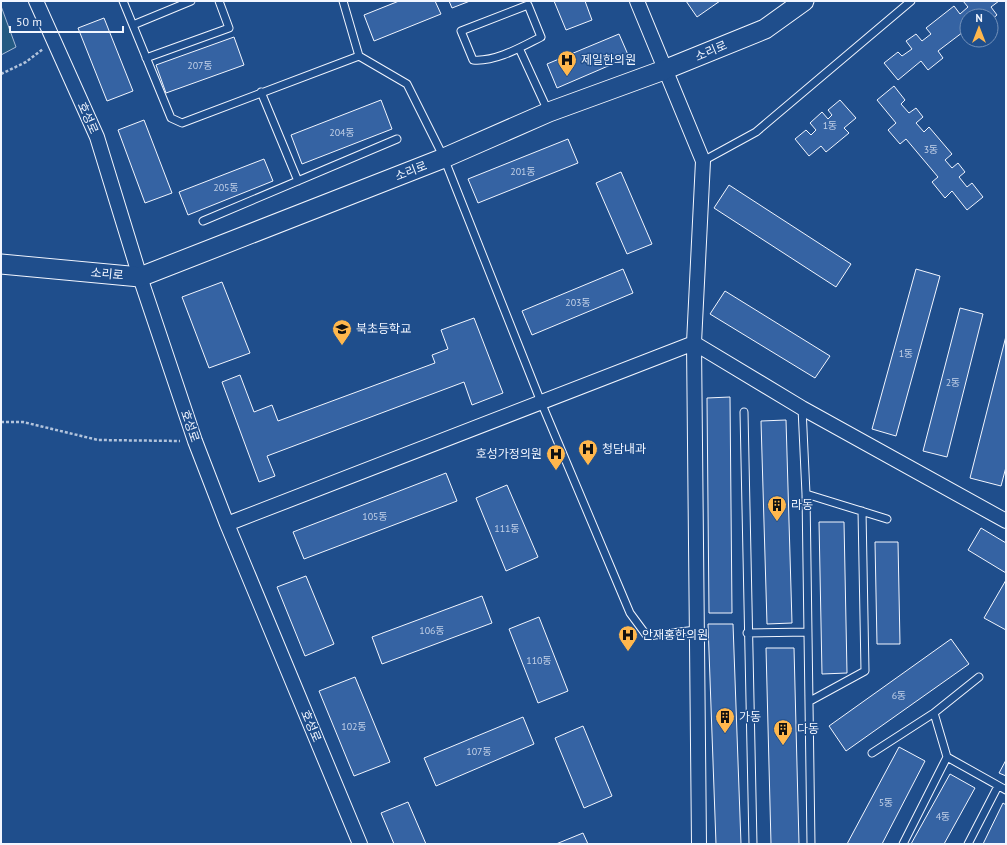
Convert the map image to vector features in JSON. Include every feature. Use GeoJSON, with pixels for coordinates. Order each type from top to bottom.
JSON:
{"type":"FeatureCollection","features":[{"type":"Feature","properties":{"kind":"street","name":"호성로"},"geometry":{"type":"LineString","coordinates":[[36,1],[97,137],[140,278],[195,441],[227,524],[360,844]]}},
{"type":"Feature","properties":{"kind":"street"},"geometry":{"type":"LineString","coordinates":[[637,1],[664,70],[703,161],[694,344],[699,844]]}},
{"type":"Feature","properties":{"kind":"street","name":"소리로"},"geometry":{"type":"LineString","coordinates":[[1,264],[140,278],[444,158],[549,112],[664,70],[765,28],[804,1]]}},
{"type":"Feature","properties":{"kind":"street"},"geometry":{"type":"LineString","coordinates":[[227,524],[694,344]]}},
{"type":"Feature","properties":{"kind":"street"},"geometry":{"type":"LineString","coordinates":[[694,344],[802,408],[1006,521]]}},
{"type":"Feature","properties":{"kind":"lane"},"geometry":{"type":"LineString","coordinates":[[123,1],[171,118],[182,123],[359,56]]}},
{"type":"Feature","properties":{"kind":"lane"},"geometry":{"type":"LineString","coordinates":[[133,25],[191,1]]}},
{"type":"Feature","properties":{"kind":"lane"},"geometry":{"type":"LineString","coordinates":[[146,58],[229,28],[219,1]]}},
{"type":"Feature","properties":{"kind":"lane"},"geometry":{"type":"LineString","coordinates":[[343,1],[359,56],[407,84],[444,158],[541,402],[630,613],[647,636],[696,630]]}},
{"type":"Feature","properties":{"kind":"lane"},"geometry":{"type":"LineString","coordinates":[[703,161],[756,132],[912,1]]}},
{"type":"Feature","properties":{"kind":"lane"},"geometry":{"type":"LineString","coordinates":[[528,5],[541,37],[519,48],[484,61],[473,60],[462,31],[528,5]]}},
{"type":"Feature","properties":{"kind":"lane"},"geometry":{"type":"LineString","coordinates":[[519,48],[549,112]]}},
{"type":"Feature","properties":{"kind":"lane"},"geometry":{"type":"LineString","coordinates":[[262,92],[298,181]]}},
{"type":"Feature","properties":{"kind":"lane"},"geometry":{"type":"LineString","coordinates":[[203,221],[397,138]]}},
{"type":"Feature","properties":{"kind":"lane"},"geometry":{"type":"LineString","coordinates":[[802,408],[806,494],[811,844]]}},
{"type":"Feature","properties":{"kind":"lane"},"geometry":{"type":"LineString","coordinates":[[744,412],[747,633],[753,844]]}},
{"type":"Feature","properties":{"kind":"lane"},"geometry":{"type":"LineString","coordinates":[[806,494],[887,519]]}},
{"type":"Feature","properties":{"kind":"lane"},"geometry":{"type":"LineString","coordinates":[[810,701],[865,671],[862,511]]}},
{"type":"Feature","properties":{"kind":"lane"},"geometry":{"type":"LineString","coordinates":[[747,633],[808,632]]}},
{"type":"Feature","properties":{"kind":"lane"},"geometry":{"type":"LineString","coordinates":[[872,753],[934,712],[978,676]]}},
{"type":"Feature","properties":{"kind":"lane"},"geometry":{"type":"LineString","coordinates":[[902,844],[947,757],[934,712]]}},
{"type":"Feature","properties":{"kind":"lane"},"geometry":{"type":"LineString","coordinates":[[947,757],[1006,790]]}},
{"type":"Feature","properties":{"kind":"lane"},"geometry":{"type":"LineString","coordinates":[[968,844],[998,786]]}},
{"type":"Feature","properties":{"kind":"path"},"geometry":{"type":"LineString","coordinates":[[1,74],[34,57],[54,39]]}},
{"type":"Feature","properties":{"kind":"path"},"geometry":{"type":"LineString","coordinates":[[1,422],[23,422],[98,440],[195,441]]}},
{"type":"Feature","properties":{"kind":"shaded area"},"geometry":{"type":"Polygon","coordinates":[[[1,6],[16,47],[1,55],[1,6]]]}},
{"type":"Feature","properties":{"kind":"building"},"geometry":{"type":"Polygon","coordinates":[[[399,1],[435,1],[441,14],[374,41],[364,15],[399,1]]]}},
{"type":"Feature","properties":{"kind":"building"},"geometry":{"type":"Polygon","coordinates":[[[449,1],[470,1],[452,8],[449,1]]]}},
{"type":"Feature","properties":{"kind":"building"},"geometry":{"type":"Polygon","coordinates":[[[554,1],[585,1],[592,20],[566,30],[554,1]]]}},
{"type":"Feature","properties":{"kind":"building"},"geometry":{"type":"Polygon","coordinates":[[[686,1],[720,1],[697,17],[686,1]]]}},
{"type":"Feature","properties":{"kind":"building"},"geometry":{"type":"Polygon","coordinates":[[[963,1],[999,1],[991,7],[992,8],[967,8],[968,7],[963,1]]]}},
{"type":"Feature","properties":{"kind":"building"},"geometry":{"type":"Polygon","coordinates":[[[954,6],[959,13],[959,35],[938,51],[943,58],[928,70],[921,61],[898,80],[884,63],[898,52],[902,56],[912,49],[906,41],[916,34],[922,41],[931,34],[926,28],[954,6]]]}},
{"type":"Feature","properties":{"kind":"building"},"geometry":{"type":"Polygon","coordinates":[[[104,18],[133,91],[107,101],[78,28],[104,18]]]}},
{"type":"Feature","properties":{"kind":"building"},"geometry":{"type":"Polygon","coordinates":[[[619,34],[629,57],[557,88],[547,64],[619,34]]]}},
{"type":"Feature","properties":{"kind":"building"},"geometry":{"type":"Polygon","coordinates":[[[234,37],[244,65],[166,93],[156,65],[234,37]]]}},
{"type":"Feature","properties":{"kind":"building"},"geometry":{"type":"Polygon","coordinates":[[[894,86],[905,100],[901,104],[909,113],[916,108],[923,117],[916,123],[924,132],[929,127],[952,154],[945,160],[952,168],[958,163],[965,172],[959,177],[967,187],[972,183],[983,197],[967,210],[952,191],[945,198],[932,182],[938,177],[906,139],[900,144],[888,130],[896,123],[877,100],[894,86]]]}},
{"type":"Feature","properties":{"kind":"building"},"geometry":{"type":"Polygon","coordinates":[[[381,100],[392,129],[302,164],[291,135],[381,100]]]}},
{"type":"Feature","properties":{"kind":"building"},"geometry":{"type":"Polygon","coordinates":[[[840,100],[856,118],[844,128],[849,133],[826,152],[821,146],[809,156],[795,139],[806,130],[811,135],[816,130],[810,123],[822,112],[828,119],[832,115],[828,110],[840,100]]]}},
{"type":"Feature","properties":{"kind":"building"},"geometry":{"type":"Polygon","coordinates":[[[144,120],[172,193],[145,203],[118,130],[144,120]]]}},
{"type":"Feature","properties":{"kind":"building"},"geometry":{"type":"Polygon","coordinates":[[[568,139],[578,163],[478,203],[468,179],[568,139]]]}},
{"type":"Feature","properties":{"kind":"building"},"geometry":{"type":"Polygon","coordinates":[[[264,159],[273,181],[188,215],[179,192],[264,159]]]}},
{"type":"Feature","properties":{"kind":"building"},"geometry":{"type":"Polygon","coordinates":[[[621,172],[652,244],[627,254],[596,183],[621,172]]]}},
{"type":"Feature","properties":{"kind":"building"},"geometry":{"type":"Polygon","coordinates":[[[729,185],[851,264],[836,287],[714,208],[729,185]]]}},
{"type":"Feature","properties":{"kind":"building"},"geometry":{"type":"Polygon","coordinates":[[[623,269],[633,293],[532,335],[522,311],[623,269]]]}},
{"type":"Feature","properties":{"kind":"building"},"geometry":{"type":"Polygon","coordinates":[[[916,269],[940,276],[896,436],[872,429],[916,269]]]}},
{"type":"Feature","properties":{"kind":"building"},"geometry":{"type":"Polygon","coordinates":[[[222,282],[250,353],[209,368],[182,297],[222,282]]]}},
{"type":"Feature","properties":{"kind":"building"},"geometry":{"type":"Polygon","coordinates":[[[725,291],[830,356],[815,378],[710,314],[725,291]]]}},
{"type":"Feature","properties":{"kind":"building"},"geometry":{"type":"Polygon","coordinates":[[[960,308],[983,314],[947,457],[923,451],[960,308]]]}},
{"type":"Feature","properties":{"kind":"building"},"geometry":{"type":"Polygon","coordinates":[[[474,318],[503,393],[472,405],[464,382],[267,456],[275,476],[259,482],[222,382],[240,375],[254,412],[272,405],[278,421],[435,363],[432,355],[448,349],[441,330],[474,318]]]}},
{"type":"Feature","properties":{"kind":"building"},"geometry":{"type":"Polygon","coordinates":[[[1006,336],[1006,467],[1001,486],[970,478],[1006,336]]]}},
{"type":"Feature","properties":{"kind":"building"},"geometry":{"type":"Polygon","coordinates":[[[730,397],[732,613],[709,613],[707,398],[730,397]]]}},
{"type":"Feature","properties":{"kind":"building","name":"라동"},"geometry":{"type":"Polygon","coordinates":[[[786,420],[792,623],[767,624],[761,421],[786,420]]]}},
{"type":"Feature","properties":{"kind":"building"},"geometry":{"type":"Polygon","coordinates":[[[446,473],[457,501],[304,559],[293,532],[446,473]]]}},
{"type":"Feature","properties":{"kind":"building"},"geometry":{"type":"Polygon","coordinates":[[[507,485],[538,557],[506,571],[476,498],[507,485]]]}},
{"type":"Feature","properties":{"kind":"building"},"geometry":{"type":"Polygon","coordinates":[[[819,522],[844,522],[847,673],[822,674],[819,522]]]}},
{"type":"Feature","properties":{"kind":"building"},"geometry":{"type":"Polygon","coordinates":[[[981,528],[1006,543],[1006,573],[968,550],[981,528]]]}},
{"type":"Feature","properties":{"kind":"building"},"geometry":{"type":"Polygon","coordinates":[[[875,542],[898,542],[900,644],[877,644],[875,542]]]}},
{"type":"Feature","properties":{"kind":"building"},"geometry":{"type":"Polygon","coordinates":[[[306,576],[334,644],[305,656],[277,587],[306,576]]]}},
{"type":"Feature","properties":{"kind":"building"},"geometry":{"type":"Polygon","coordinates":[[[1006,580],[1006,630],[984,618],[1006,580]]]}},
{"type":"Feature","properties":{"kind":"building"},"geometry":{"type":"Polygon","coordinates":[[[482,596],[492,623],[382,664],[372,637],[482,596]]]}},
{"type":"Feature","properties":{"kind":"building"},"geometry":{"type":"Polygon","coordinates":[[[539,617],[568,691],[538,703],[509,629],[539,617]]]}},
{"type":"Feature","properties":{"kind":"building","name":"가동"},"geometry":{"type":"Polygon","coordinates":[[[708,624],[733,624],[741,844],[716,844],[708,624]]]}},
{"type":"Feature","properties":{"kind":"building"},"geometry":{"type":"Polygon","coordinates":[[[951,639],[969,664],[846,751],[829,726],[951,639]]]}},
{"type":"Feature","properties":{"kind":"building","name":"다동"},"geometry":{"type":"Polygon","coordinates":[[[766,648],[794,648],[799,844],[771,844],[766,648]]]}},
{"type":"Feature","properties":{"kind":"building"},"geometry":{"type":"Polygon","coordinates":[[[355,677],[390,762],[354,776],[319,691],[355,677]]]}},
{"type":"Feature","properties":{"kind":"building"},"geometry":{"type":"Polygon","coordinates":[[[523,717],[534,744],[436,786],[424,758],[523,717]]]}},
{"type":"Feature","properties":{"kind":"building"},"geometry":{"type":"Polygon","coordinates":[[[583,726],[612,796],[584,808],[555,738],[583,726]]]}},
{"type":"Feature","properties":{"kind":"building"},"geometry":{"type":"Polygon","coordinates":[[[899,747],[925,761],[882,844],[847,844],[899,747]]]}},
{"type":"Feature","properties":{"kind":"building"},"geometry":{"type":"Polygon","coordinates":[[[1006,760],[1006,776],[999,773],[1006,760]]]}},
{"type":"Feature","properties":{"kind":"building"},"geometry":{"type":"Polygon","coordinates":[[[950,774],[975,788],[944,844],[911,844],[950,774]]]}},
{"type":"Feature","properties":{"kind":"building"},"geometry":{"type":"Polygon","coordinates":[[[408,802],[426,844],[394,844],[381,813],[408,802]]]}},
{"type":"Feature","properties":{"kind":"building"},"geometry":{"type":"Polygon","coordinates":[[[1003,803],[1006,805],[1006,844],[983,844],[1003,803]]]}},
{"type":"Feature","properties":{"kind":"building"},"geometry":{"type":"Polygon","coordinates":[[[583,833],[588,844],[556,844],[583,833]]]}},
{"type":"Feature","properties":{"kind":"place","name":"제일한의원"},"geometry":{"type":"Point","coordinates":[567,77]}},
{"type":"Feature","properties":{"kind":"place","name":"북초등학교"},"geometry":{"type":"Point","coordinates":[342,346]}},
{"type":"Feature","properties":{"kind":"place","name":"청담내과"},"geometry":{"type":"Point","coordinates":[588,466]}},
{"type":"Feature","properties":{"kind":"place","name":"호성가정의원"},"geometry":{"type":"Point","coordinates":[556,471]}},
{"type":"Feature","properties":{"kind":"place","name":"라동"},"geometry":{"type":"Point","coordinates":[777,522]}},
{"type":"Feature","properties":{"kind":"place","name":"안재홍한의원"},"geometry":{"type":"Point","coordinates":[628,652]}},
{"type":"Feature","properties":{"kind":"place","name":"가동"},"geometry":{"type":"Point","coordinates":[725,734]}},
{"type":"Feature","properties":{"kind":"place","name":"다동"},"geometry":{"type":"Point","coordinates":[783,746]}}]}
